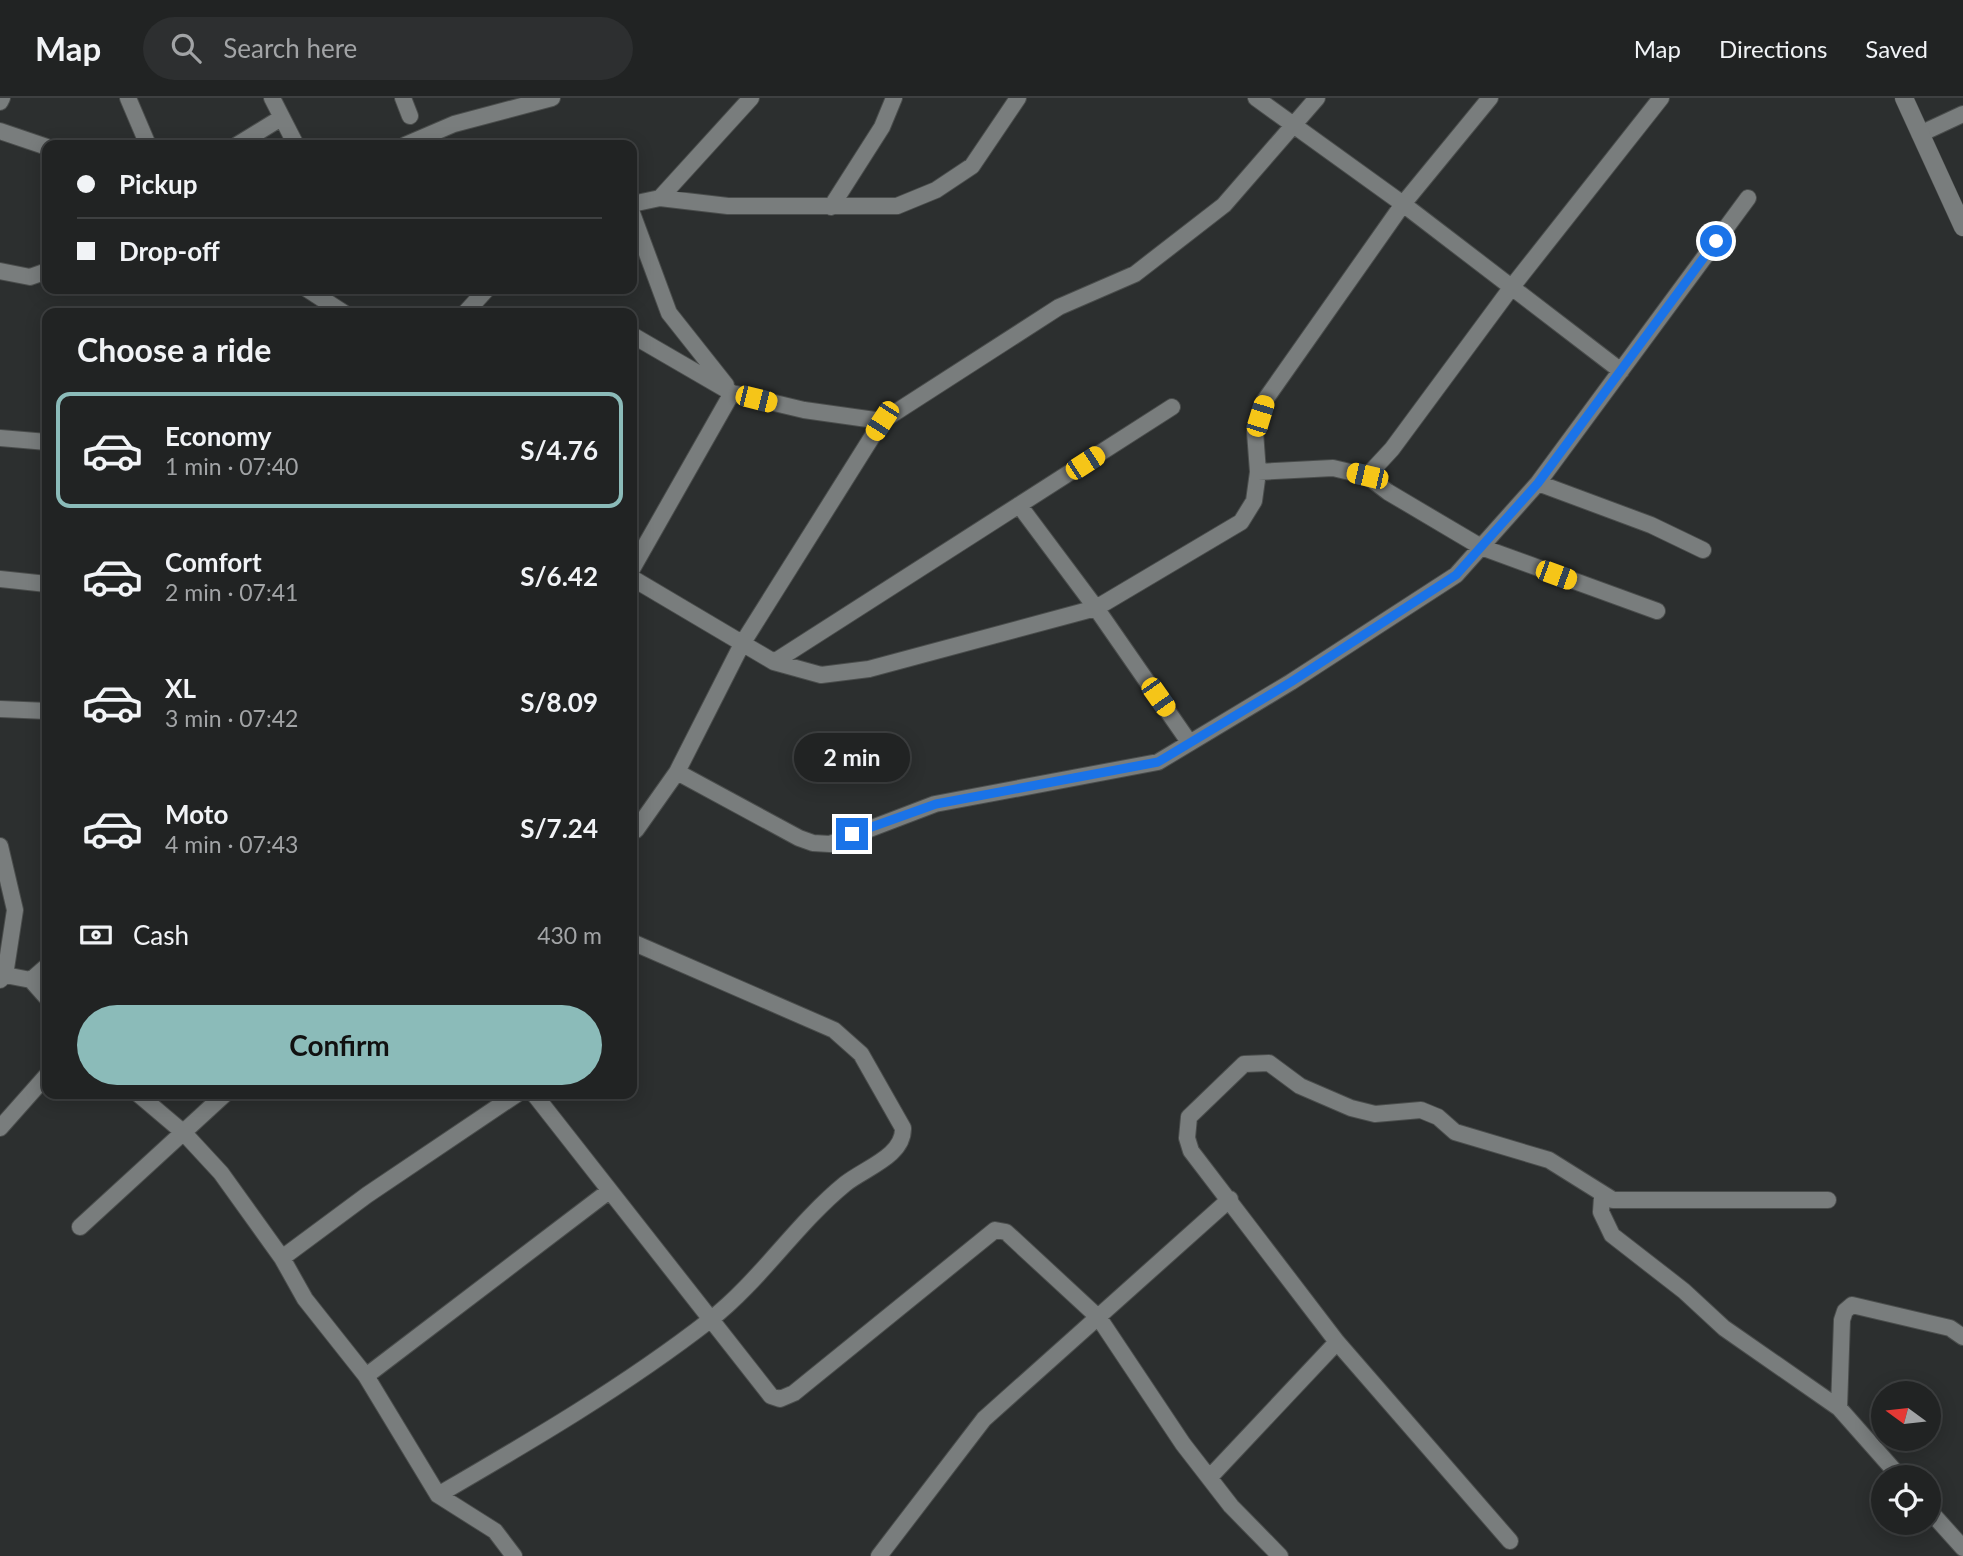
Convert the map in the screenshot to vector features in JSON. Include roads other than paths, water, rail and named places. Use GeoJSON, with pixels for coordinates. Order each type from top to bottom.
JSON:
{"type":"FeatureCollection","features":[{"type":"Feature","properties":{"kind":"street"},"geometry":{"type":"LineString","coordinates":[[128,98],[146,140]]}},
{"type":"Feature","properties":{"kind":"street"},"geometry":{"type":"LineString","coordinates":[[272,98],[293,140]]}},
{"type":"Feature","properties":{"kind":"street"},"geometry":{"type":"LineString","coordinates":[[402,98],[410,116]]}},
{"type":"Feature","properties":{"kind":"street"},"geometry":{"type":"LineString","coordinates":[[417,140],[454,124],[552,98]]}},
{"type":"Feature","properties":{"kind":"street"},"geometry":{"type":"LineString","coordinates":[[660,198],[751,98]]}},
{"type":"Feature","properties":{"kind":"street"},"geometry":{"type":"LineString","coordinates":[[831,207],[882,127],[894,98]]}},
{"type":"Feature","properties":{"kind":"street"},"geometry":{"type":"LineString","coordinates":[[637,203],[660,198],[728,206],[897,206],[936,190],[971,166],[1018,98]]}},
{"type":"Feature","properties":{"kind":"street"},"geometry":{"type":"LineString","coordinates":[[1256,98],[1403,204],[1621,371]]}},
{"type":"Feature","properties":{"kind":"street"},"geometry":{"type":"LineString","coordinates":[[637,829],[677,772],[741,644],[882,421],[1059,307],[1135,274],[1224,205],[1317,98]]}},
{"type":"Feature","properties":{"kind":"street"},"geometry":{"type":"LineString","coordinates":[[637,581],[774,662],[821,675],[869,669],[1096,608],[1241,522],[1254,501],[1258,472],[1255,432],[1265,400],[1403,204],[1490,98]]}},
{"type":"Feature","properties":{"kind":"street"},"geometry":{"type":"LineString","coordinates":[[1367,476],[1392,449],[1511,288],[1661,98]]}},
{"type":"Feature","properties":{"kind":"street"},"geometry":{"type":"LineString","coordinates":[[1904,98],[1963,228]]}},
{"type":"Feature","properties":{"kind":"street"},"geometry":{"type":"LineString","coordinates":[[1920,134],[1963,114]]}},
{"type":"Feature","properties":{"kind":"street"},"geometry":{"type":"LineString","coordinates":[[245,140],[281,118]]}},
{"type":"Feature","properties":{"kind":"street"},"geometry":{"type":"LineString","coordinates":[[0,131],[42,146]]}},
{"type":"Feature","properties":{"kind":"street"},"geometry":{"type":"LineString","coordinates":[[677,772],[799,838],[813,843],[830,844],[936,804],[1158,762],[1291,682],[1456,575],[1538,483],[1748,198]]}},
{"type":"Feature","properties":{"kind":"street"},"geometry":{"type":"LineString","coordinates":[[637,227],[669,313],[732,393]]}},
{"type":"Feature","properties":{"kind":"street"},"geometry":{"type":"LineString","coordinates":[[0,271],[30,277],[42,273]]}},
{"type":"Feature","properties":{"kind":"street"},"geometry":{"type":"LineString","coordinates":[[315,294],[336,308]]}},
{"type":"Feature","properties":{"kind":"street"},"geometry":{"type":"LineString","coordinates":[[470,308],[482,294]]}},
{"type":"Feature","properties":{"kind":"street"},"geometry":{"type":"LineString","coordinates":[[637,338],[732,393],[804,411],[882,421]]}},
{"type":"Feature","properties":{"kind":"street"},"geometry":{"type":"LineString","coordinates":[[637,560],[732,393]]}},
{"type":"Feature","properties":{"kind":"street"},"geometry":{"type":"LineString","coordinates":[[774,662],[1172,407]]}},
{"type":"Feature","properties":{"kind":"street"},"geometry":{"type":"LineString","coordinates":[[0,438],[42,442]]}},
{"type":"Feature","properties":{"kind":"street"},"geometry":{"type":"LineString","coordinates":[[1258,472],[1333,468],[1367,476],[1388,492],[1481,547],[1657,611]]}},
{"type":"Feature","properties":{"kind":"street"},"geometry":{"type":"LineString","coordinates":[[1538,483],[1651,525],[1703,550]]}},
{"type":"Feature","properties":{"kind":"street"},"geometry":{"type":"LineString","coordinates":[[1019,505],[1096,608],[1189,742]]}},
{"type":"Feature","properties":{"kind":"street"},"geometry":{"type":"LineString","coordinates":[[0,579],[42,583]]}},
{"type":"Feature","properties":{"kind":"street"},"geometry":{"type":"LineString","coordinates":[[0,709],[42,711]]}},
{"type":"Feature","properties":{"kind":"street"},"geometry":{"type":"LineString","coordinates":[[0,846],[15,910],[2,978],[31,980],[42,992]]}},
{"type":"Feature","properties":{"kind":"street"},"geometry":{"type":"LineString","coordinates":[[438,1495],[545,1434],[712,1318],[845,1184],[897,1149],[903,1137],[902,1128],[861,1054],[834,1030],[637,944]]}},
{"type":"Feature","properties":{"kind":"street"},"geometry":{"type":"LineString","coordinates":[[31,980],[42,970]]}},
{"type":"Feature","properties":{"kind":"street"},"geometry":{"type":"LineString","coordinates":[[1510,1541],[1337,1342],[1191,1151],[1187,1127],[1195,1108],[1234,1071],[1254,1061],[1269,1063],[1300,1086],[1351,1108],[1375,1114],[1421,1110],[1438,1117],[1455,1132],[1549,1160],[1602,1197],[1613,1200],[1828,1200]]}},
{"type":"Feature","properties":{"kind":"street"},"geometry":{"type":"LineString","coordinates":[[0,1128],[42,1081]]}},
{"type":"Feature","properties":{"kind":"street"},"geometry":{"type":"LineString","coordinates":[[144,1099],[184,1133],[221,1173],[282,1258],[305,1299],[366,1376],[438,1495],[495,1531],[514,1556]]}},
{"type":"Feature","properties":{"kind":"street"},"geometry":{"type":"LineString","coordinates":[[80,1227],[220,1099]]}},
{"type":"Feature","properties":{"kind":"street"},"geometry":{"type":"LineString","coordinates":[[282,1258],[367,1195],[510,1099]]}},
{"type":"Feature","properties":{"kind":"street"},"geometry":{"type":"LineString","coordinates":[[538,1099],[712,1318],[762,1387],[780,1399],[794,1393],[995,1230],[1006,1232],[1099,1318],[1183,1444],[1231,1506],[1280,1556]]}},
{"type":"Feature","properties":{"kind":"street"},"geometry":{"type":"LineString","coordinates":[[366,1376],[609,1191]]}},
{"type":"Feature","properties":{"kind":"street"},"geometry":{"type":"LineString","coordinates":[[1602,1197],[1601,1212],[1612,1235],[1684,1291],[1734,1336],[1839,1408],[1889,1465]]}},
{"type":"Feature","properties":{"kind":"street"},"geometry":{"type":"LineString","coordinates":[[879,1556],[984,1419],[1230,1199]]}},
{"type":"Feature","properties":{"kind":"street"},"geometry":{"type":"LineString","coordinates":[[1839,1408],[1842,1320],[1845,1311],[1852,1305],[1950,1328],[1963,1336]]}},
{"type":"Feature","properties":{"kind":"street"},"geometry":{"type":"LineString","coordinates":[[1210,1477],[1337,1342]]}},
{"type":"Feature","properties":{"kind":"street"},"geometry":{"type":"LineString","coordinates":[[1941,1523],[1963,1548]]}}]}
